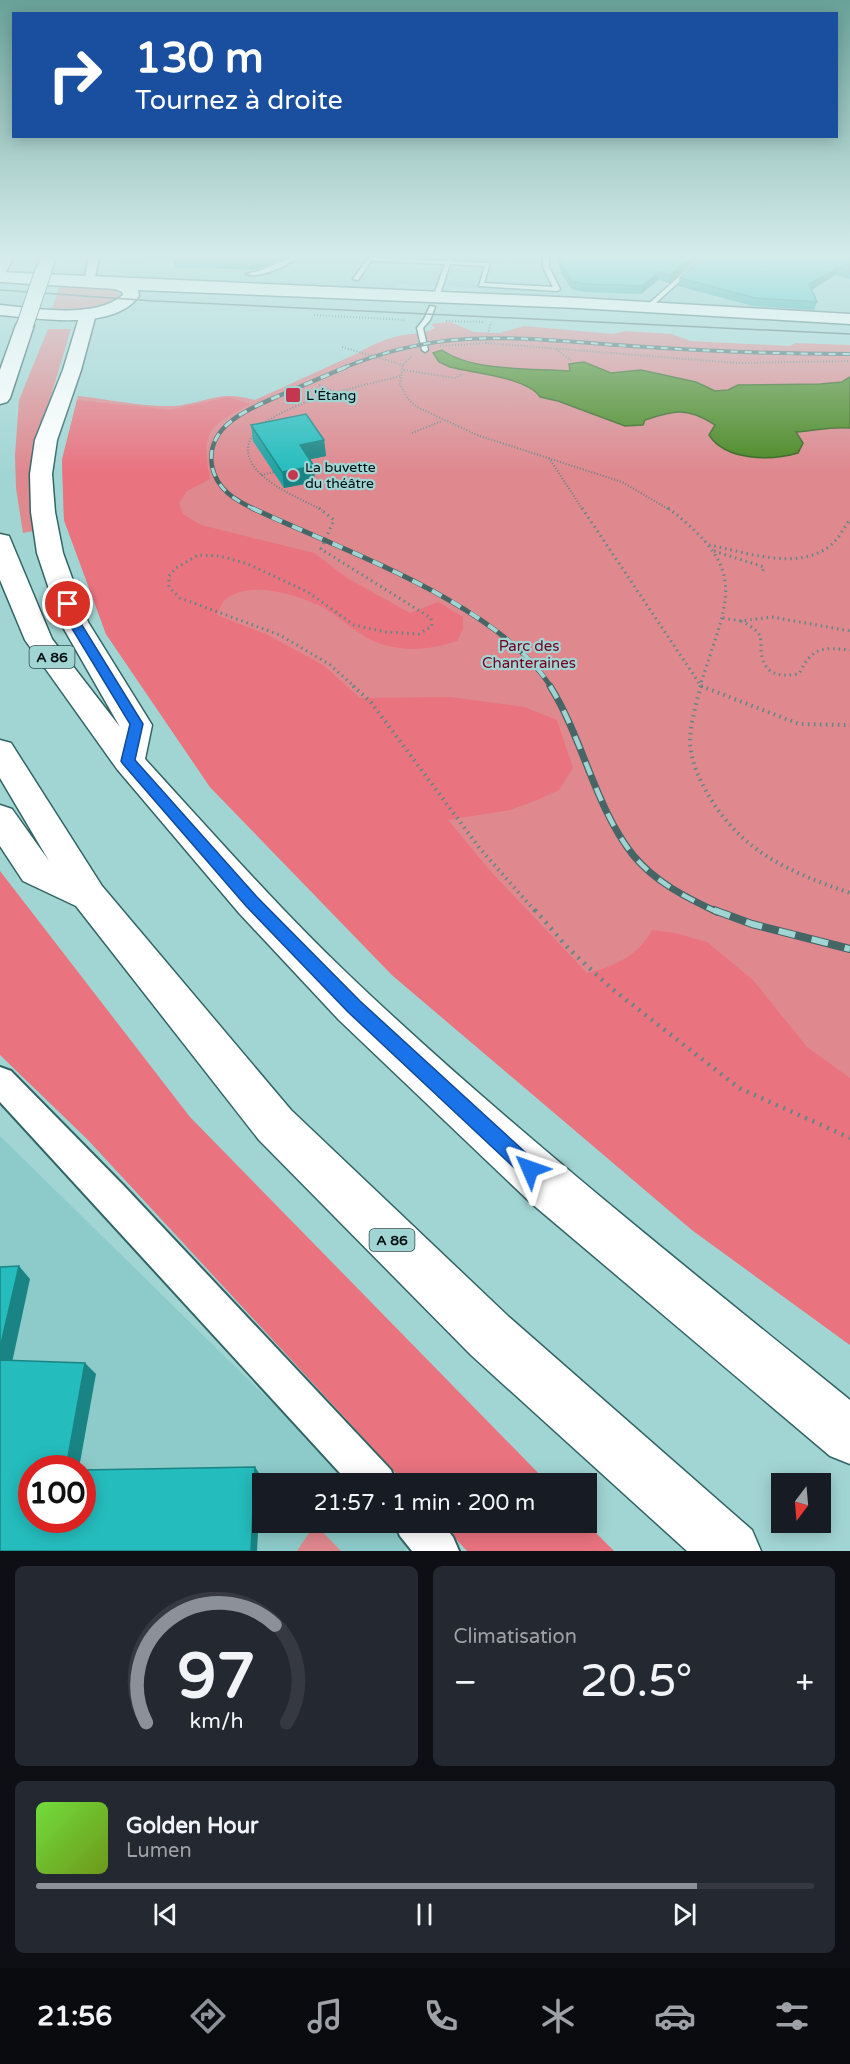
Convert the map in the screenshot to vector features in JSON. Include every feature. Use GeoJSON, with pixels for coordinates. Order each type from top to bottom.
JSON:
{"type":"FeatureCollection","features":[{"type":"Feature","properties":{"kind":"main road"},"geometry":{"type":"LineString","coordinates":[[0,398],[24,328]]}},
{"type":"Feature","properties":{"kind":"main road"},"geometry":{"type":"LineString","coordinates":[[84,328],[72,370],[46,440],[40,474],[43,512],[50,553],[74,622],[136,724],[128,761]]}},
{"type":"Feature","properties":{"kind":"main road","name":"A 86"},"geometry":{"type":"LineString","coordinates":[[0,541],[39,640],[128,761],[252,902],[354,1007],[548,1186],[850,1436]]}},
{"type":"Feature","properties":{"kind":"main road","name":"A 86"},"geometry":{"type":"LineString","coordinates":[[0,751],[89,896],[275,1125],[490,1336],[732,1551]]}},
{"type":"Feature","properties":{"kind":"main road"},"geometry":{"type":"LineString","coordinates":[[0,818],[36,871],[89,896]]}},
{"type":"Feature","properties":{"kind":"street"},"geometry":{"type":"LineString","coordinates":[[0,1081],[112,1198],[367,1473]]}},
{"type":"Feature","properties":{"kind":"street"},"geometry":{"type":"LineString","coordinates":[[423,1533],[439,1551]]}},
{"type":"Feature","properties":{"kind":"lane"},"geometry":{"type":"LineString","coordinates":[[420,328],[425,350]]}},
{"type":"Feature","properties":{"kind":"path"},"geometry":{"type":"LineString","coordinates":[[486,344],[490,328]]}},
{"type":"Feature","properties":{"kind":"path"},"geometry":{"type":"LineString","coordinates":[[403,365],[425,350],[451,344],[554,348],[726,363],[850,362]]}},
{"type":"Feature","properties":{"kind":"path"},"geometry":{"type":"LineString","coordinates":[[342,347],[403,365]]}},
{"type":"Feature","properties":{"kind":"path"},"geometry":{"type":"LineString","coordinates":[[554,348],[572,361]]}},
{"type":"Feature","properties":{"kind":"path"},"geometry":{"type":"LineString","coordinates":[[403,365],[400,384],[411,403],[480,437],[609,476],[650,497],[678,516],[708,545],[720,561],[728,591],[723,618],[701,686],[691,733],[691,752],[696,772],[715,807],[751,846],[807,877],[850,893]]}},
{"type":"Feature","properties":{"kind":"path"},"geometry":{"type":"LineString","coordinates":[[404,370],[455,378],[463,374]]}},
{"type":"Feature","properties":{"kind":"path"},"geometry":{"type":"LineString","coordinates":[[401,376],[297,405],[269,420],[254,433],[247,446],[247,453],[260,475],[284,492],[331,517],[333,525],[321,549],[431,618],[432,626],[420,634],[386,632],[354,625],[309,592],[248,564],[220,556],[198,555],[176,568],[169,576],[169,587],[180,598],[280,635],[329,664],[370,700],[481,850],[569,949],[611,988],[739,1088],[850,1138]]}},
{"type":"Feature","properties":{"kind":"path"},"geometry":{"type":"LineString","coordinates":[[319,385],[338,393]]}},
{"type":"Feature","properties":{"kind":"path"},"geometry":{"type":"LineString","coordinates":[[269,420],[275,426]]}},
{"type":"Feature","properties":{"kind":"path"},"geometry":{"type":"LineString","coordinates":[[412,433],[443,420]]}},
{"type":"Feature","properties":{"kind":"path"},"geometry":{"type":"LineString","coordinates":[[549,457],[701,686],[799,724],[850,725]]}},
{"type":"Feature","properties":{"kind":"path"},"geometry":{"type":"LineString","coordinates":[[260,475],[274,472]]}},
{"type":"Feature","properties":{"kind":"path"},"geometry":{"type":"LineString","coordinates":[[708,545],[777,556],[807,556],[826,549],[836,541],[850,519]]}},
{"type":"Feature","properties":{"kind":"path"},"geometry":{"type":"LineString","coordinates":[[713,551],[764,567],[762,573]]}},
{"type":"Feature","properties":{"kind":"path"},"geometry":{"type":"LineString","coordinates":[[723,618],[741,621],[772,617],[850,631]]}},
{"type":"Feature","properties":{"kind":"path"},"geometry":{"type":"LineString","coordinates":[[741,621],[752,627],[760,636],[760,658],[765,667],[775,674],[786,676],[799,674],[808,654],[814,650],[850,650]]}},
{"type":"Feature","properties":{"kind":"shaded area"},"geometry":{"type":"Polygon","coordinates":[[[442,350],[470,362],[503,368],[570,371],[569,364],[584,362],[611,373],[641,370],[696,382],[715,391],[728,390],[738,385],[842,382],[850,377],[850,428],[796,432],[803,443],[798,453],[775,457],[750,457],[726,450],[717,444],[709,435],[715,425],[697,415],[673,412],[645,420],[643,425],[625,426],[558,401],[540,397],[533,390],[512,380],[450,367],[439,362],[433,353],[442,350]]]}},
{"type":"Feature","properties":{"kind":"shaded area"},"geometry":{"type":"Polygon","coordinates":[[[228,397],[251,404],[216,425],[211,432],[206,450],[210,479],[187,491],[179,503],[183,514],[201,525],[314,553],[347,578],[410,613],[438,602],[463,617],[463,629],[457,641],[448,644],[421,649],[395,647],[367,638],[326,610],[308,601],[285,593],[259,590],[236,593],[226,599],[217,615],[268,635],[323,665],[360,698],[450,697],[524,707],[557,720],[573,768],[559,790],[510,810],[448,820],[492,873],[587,973],[625,959],[647,939],[652,930],[675,933],[707,942],[753,980],[807,1047],[850,1078],[850,1345],[692,1230],[392,975],[210,787],[106,634],[64,520],[62,460],[77,400],[170,410],[228,397]]]}},
{"type":"Feature","properties":{"kind":"shaded area"},"geometry":{"type":"Polygon","coordinates":[[[0,871],[190,1117],[538,1473],[396,1473],[88,1140],[0,1055],[0,871]]]}},
{"type":"Feature","properties":{"kind":"shaded area"},"geometry":{"type":"Polygon","coordinates":[[[0,1136],[344,1473],[252,1473],[252,1533],[405,1533],[409,1537],[406,1551],[0,1551],[0,1136]]]}},
{"type":"Feature","properties":{"kind":"shaded area"},"geometry":{"type":"Polygon","coordinates":[[[450,1533],[596,1533],[614,1551],[467,1551],[450,1533]]]}},
{"type":"Feature","properties":{"kind":"green space","name":"Parc des Chanteraines"},"geometry":{"type":"Polygon","coordinates":[[[434,328],[465,328],[474,332],[500,333],[516,328],[550,328],[613,334],[625,331],[672,334],[690,341],[790,346],[795,343],[850,345],[850,1345],[692,1230],[392,975],[210,787],[106,634],[64,520],[62,460],[78,396],[161,406],[184,405],[231,396],[255,400],[379,342],[397,336],[422,333],[434,328]]]}},
{"type":"Feature","properties":{"kind":"green space"},"geometry":{"type":"Polygon","coordinates":[[[48,329],[71,329],[33,468],[33,531],[23,533],[16,488],[15,455],[19,400],[48,329]]]}},
{"type":"Feature","properties":{"kind":"green space"},"geometry":{"type":"Polygon","coordinates":[[[309,1533],[324,1533],[341,1551],[297,1551],[309,1533]]]}},
{"type":"Feature","properties":{"kind":"building"},"geometry":{"type":"Polygon","coordinates":[[[306,414],[324,440],[300,445],[314,466],[282,472],[251,425],[306,414]]]}},
{"type":"Feature","properties":{"kind":"building"},"geometry":{"type":"Polygon","coordinates":[[[19,1266],[0,1348],[0,1267],[19,1266]]]}},
{"type":"Feature","properties":{"kind":"building"},"geometry":{"type":"Polygon","coordinates":[[[0,1360],[85,1363],[68,1455],[18,1455],[18,1533],[96,1533],[96,1470],[255,1467],[255,1473],[252,1473],[251,1551],[0,1551],[0,1360]]]}},
{"type":"Feature","properties":{"kind":"tram line"},"geometry":{"type":"LineString","coordinates":[[731,328],[850,334]]}},
{"type":"Feature","properties":{"kind":"railway"},"geometry":{"type":"LineString","coordinates":[[343,368],[381,354],[417,345],[486,338],[555,340],[713,351],[850,354]]}},
{"type":"Feature","properties":{"kind":"railway"},"geometry":{"type":"LineString","coordinates":[[253,509],[228,493],[214,474],[212,451],[223,428],[245,412],[271,399],[346,367]]}},
{"type":"Feature","properties":{"kind":"railway"},"geometry":{"type":"LineString","coordinates":[[253,509],[372,561],[457,605],[494,630],[527,657],[551,687]]}},
{"type":"Feature","properties":{"kind":"railway"},"geometry":{"type":"LineString","coordinates":[[550,686],[572,728],[609,816],[633,855],[661,881],[717,912]]}},
{"type":"Feature","properties":{"kind":"railway"},"geometry":{"type":"LineString","coordinates":[[714,910],[752,924],[850,949]]}},
{"type":"Feature","properties":{"kind":"place","name":"L'Étang"},"geometry":{"type":"Point","coordinates":[293,395]}},
{"type":"Feature","properties":{"kind":"place","name":"La buvette du théâtre"},"geometry":{"type":"Point","coordinates":[293,475]}},
{"type":"Feature","properties":{"kind":"route"},"geometry":{"type":"LineString","coordinates":[[68,604],[74,622],[136,724],[128,761],[252,902],[354,1007],[530,1169]]}}]}
